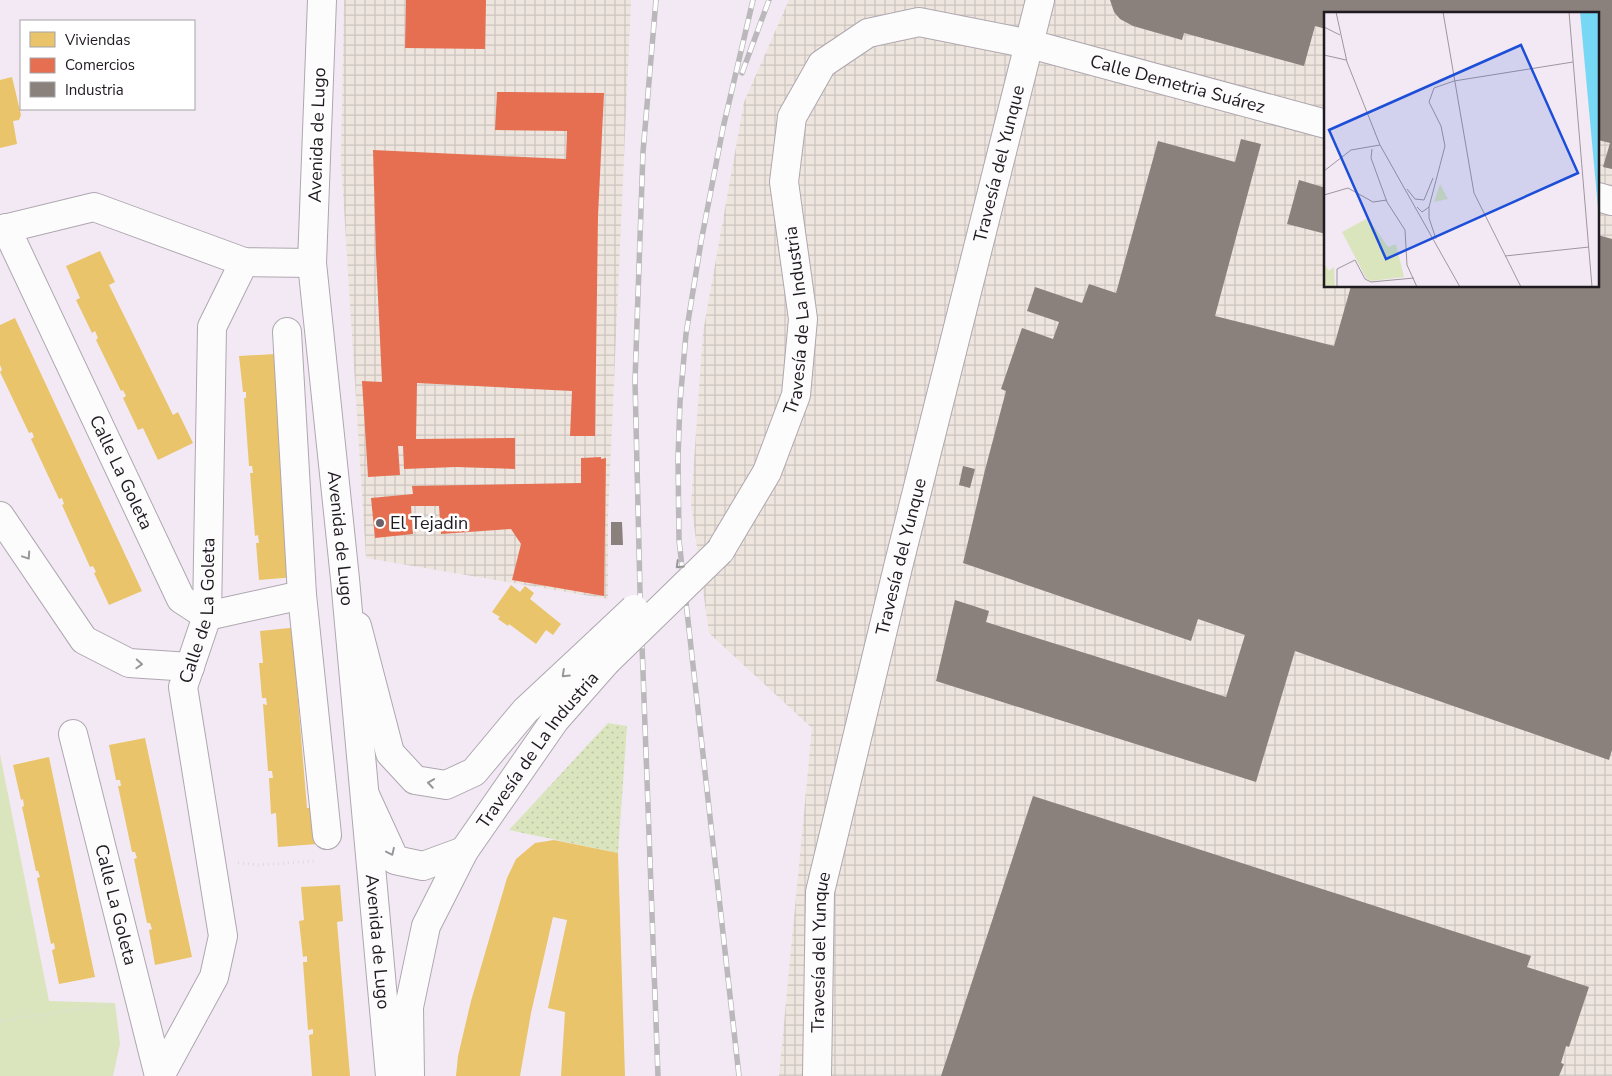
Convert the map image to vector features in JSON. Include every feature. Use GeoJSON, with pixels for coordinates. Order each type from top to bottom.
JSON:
{"type":"FeatureCollection","features":[{"type":"Feature","properties":{"kind":"street","name":"Avenida de Lugo"},"geometry":{"type":"LineString","coordinates":[[322,0],[312,263],[345,579],[390,1076]]}},
{"type":"Feature","properties":{"kind":"street"},"geometry":{"type":"LineString","coordinates":[[1030,44],[1040,0]]}},
{"type":"Feature","properties":{"kind":"street","name":"Travesía de La Industria"},"geometry":{"type":"LineString","coordinates":[[345,579],[390,754],[415,780],[446,785],[474,772],[525,711],[603,652],[718,541],[767,472],[796,396],[803,319],[784,182],[792,117],[822,64],[868,33],[919,22],[1030,44]]}},
{"type":"Feature","properties":{"kind":"street","name":"Calle Demetria Suárez"},"geometry":{"type":"LineString","coordinates":[[1030,44],[1324,123]]}},
{"type":"Feature","properties":{"kind":"street","name":"Travesía del Yunque"},"geometry":{"type":"LineString","coordinates":[[817,1076],[820,892],[896,577],[1030,44]]}},
{"type":"Feature","properties":{"kind":"street"},"geometry":{"type":"LineString","coordinates":[[3,229],[94,207],[244,262],[312,263]]}},
{"type":"Feature","properties":{"kind":"street","name":"Calle La Goleta"},"geometry":{"type":"LineString","coordinates":[[3,229],[181,600],[207,616]]}},
{"type":"Feature","properties":{"kind":"street","name":"Calle de La Goleta"},"geometry":{"type":"LineString","coordinates":[[159,1076],[214,977],[223,936],[183,687],[207,616],[212,327],[244,262]]}},
{"type":"Feature","properties":{"kind":"street"},"geometry":{"type":"LineString","coordinates":[[287,332],[302,595],[325,848]]}},
{"type":"Feature","properties":{"kind":"street"},"geometry":{"type":"LineString","coordinates":[[0,516],[84,640],[128,663],[190,666]]}},
{"type":"Feature","properties":{"kind":"street"},"geometry":{"type":"LineString","coordinates":[[207,616],[302,595]]}},
{"type":"Feature","properties":{"kind":"street","name":"Travesía de La Industria"},"geometry":{"type":"LineString","coordinates":[[410,1076],[409,1007],[426,926],[464,851],[603,652]]}},
{"type":"Feature","properties":{"kind":"street","name":"Calle La Goleta"},"geometry":{"type":"LineString","coordinates":[[73,734],[159,1076]]}},
{"type":"Feature","properties":{"kind":"street"},"geometry":{"type":"LineString","coordinates":[[364,792],[395,860],[423,866],[464,851]]}},
{"type":"Feature","properties":{"kind":"path"},"geometry":{"type":"LineString","coordinates":[[207,838],[224,837],[234,849],[237,863],[258,865],[325,848]]}},
{"type":"Feature","properties":{"kind":"path"},"geometry":{"type":"LineString","coordinates":[[0,1022],[115,1003]]}},
{"type":"Feature","properties":{"kind":"shaded area"},"geometry":{"type":"Polygon","coordinates":[[[344,0],[631,0],[608,515],[608,599],[366,558],[341,161],[344,0]]]}},
{"type":"Feature","properties":{"kind":"shaded area"},"geometry":{"type":"Polygon","coordinates":[[[789,0],[1612,0],[1612,1076],[779,1076],[812,728],[709,633],[691,504],[703,332],[744,102],[789,0]]]}},
{"type":"Feature","properties":{"kind":"green space"},"geometry":{"type":"Polygon","coordinates":[[[608,723],[627,726],[618,853],[509,830],[608,723]]]}},
{"type":"Feature","properties":{"kind":"green space"},"geometry":{"type":"Polygon","coordinates":[[[0,754],[49,1001],[115,1003],[120,1044],[113,1076],[0,1076],[0,754]]]}},
{"type":"Feature","properties":{"kind":"building: Viviendas"},"geometry":{"type":"Polygon","coordinates":[[[12,77],[21,115],[19,120],[13,121],[17,144],[0,148],[0,80],[12,77]]]}},
{"type":"Feature","properties":{"kind":"building: Viviendas"},"geometry":{"type":"Polygon","coordinates":[[[100,251],[115,282],[109,285],[173,415],[178,412],[193,443],[158,460],[143,428],[138,430],[123,398],[126,396],[123,390],[121,391],[96,340],[98,338],[95,331],[92,333],[76,300],[80,298],[66,266],[100,251]]]}},
{"type":"Feature","properties":{"kind":"building: Viviendas"},"geometry":{"type":"Polygon","coordinates":[[[15,318],[142,591],[109,605],[94,573],[96,572],[93,566],[90,567],[62,505],[64,504],[62,498],[59,499],[31,439],[34,437],[32,432],[29,433],[0,372],[2,370],[0,365],[0,325],[15,318]]]}},
{"type":"Feature","properties":{"kind":"building: Viviendas"},"geometry":{"type":"Polygon","coordinates":[[[275,354],[295,577],[259,580],[256,543],[259,543],[258,535],[255,536],[250,473],[253,473],[252,466],[249,466],[244,398],[246,398],[246,392],[243,392],[239,356],[275,354]]]}},
{"type":"Feature","properties":{"kind":"building: Viviendas"},"geometry":{"type":"Polygon","coordinates":[[[511,585],[520,592],[525,586],[534,593],[530,599],[561,624],[553,635],[546,630],[536,644],[509,624],[508,626],[498,619],[500,617],[492,612],[511,585]]]}},
{"type":"Feature","properties":{"kind":"building: Viviendas"},"geometry":{"type":"Polygon","coordinates":[[[299,627],[302,665],[295,665],[307,808],[315,808],[317,844],[278,847],[276,813],[271,814],[269,778],[273,778],[272,771],[268,771],[263,704],[267,705],[266,698],[262,698],[259,663],[263,663],[260,631],[299,627]]]}},
{"type":"Feature","properties":{"kind":"building: Viviendas"},"geometry":{"type":"Polygon","coordinates":[[[145,738],[192,957],[155,965],[149,930],[152,929],[150,923],[147,923],[134,859],[137,858],[135,852],[132,852],[118,786],[121,786],[120,780],[116,780],[109,745],[145,738]]]}},
{"type":"Feature","properties":{"kind":"building: Viviendas"},"geometry":{"type":"Polygon","coordinates":[[[49,757],[95,977],[59,984],[52,950],[55,949],[54,943],[51,944],[37,878],[40,877],[38,871],[36,871],[22,807],[24,806],[23,799],[21,800],[13,765],[49,757]]]}},
{"type":"Feature","properties":{"kind":"building: Viviendas"},"geometry":{"type":"Polygon","coordinates":[[[554,840],[618,853],[625,1076],[561,1076],[565,1012],[548,1008],[567,920],[553,917],[531,1013],[520,1076],[456,1076],[458,1056],[471,1001],[507,878],[516,859],[535,843],[554,840]]]}},
{"type":"Feature","properties":{"kind":"building: Viviendas"},"geometry":{"type":"Polygon","coordinates":[[[340,885],[343,921],[337,922],[350,1076],[312,1076],[309,1035],[313,1034],[313,1029],[308,1030],[303,962],[307,962],[307,956],[303,957],[299,921],[304,920],[301,887],[340,885]]]}},
{"type":"Feature","properties":{"kind":"building: Comercios"},"geometry":{"type":"Polygon","coordinates":[[[406,0],[486,0],[485,49],[405,48],[406,0]]]}},
{"type":"Feature","properties":{"kind":"building: Comercios"},"geometry":{"type":"Polygon","coordinates":[[[497,92],[604,93],[598,216],[595,436],[570,436],[572,391],[417,383],[416,439],[515,438],[515,469],[456,467],[404,469],[403,446],[398,446],[400,475],[368,477],[362,381],[382,382],[373,150],[566,159],[567,131],[495,130],[497,92]]]}},
{"type":"Feature","properties":{"kind":"building: Comercios"},"geometry":{"type":"Polygon","coordinates":[[[601,457],[601,459],[606,458],[604,596],[512,580],[521,544],[511,529],[441,534],[439,506],[411,506],[413,534],[375,538],[371,498],[413,494],[412,486],[581,483],[581,458],[601,457]]]}},
{"type":"Feature","properties":{"kind":"building: Industria"},"geometry":{"type":"Polygon","coordinates":[[[1110,0],[1612,0],[1612,169],[1603,167],[1610,143],[1600,140],[1600,12],[1324,12],[1324,28],[1315,26],[1304,66],[1184,33],[1182,40],[1133,26],[1120,19],[1114,12],[1110,0]]]}},
{"type":"Feature","properties":{"kind":"building: Industria"},"geometry":{"type":"Polygon","coordinates":[[[1241,139],[1261,144],[1215,316],[1334,346],[1350,288],[1600,288],[1600,236],[1612,239],[1612,750],[1609,760],[1295,651],[1256,782],[936,681],[955,600],[989,611],[986,622],[1226,697],[1245,635],[1198,619],[1191,641],[963,563],[1006,391],[1001,389],[1022,328],[1053,339],[1059,322],[1027,311],[1035,287],[1082,303],[1089,284],[1116,293],[1158,141],[1235,162],[1241,139]]]}},
{"type":"Feature","properties":{"kind":"building: Industria"},"geometry":{"type":"Polygon","coordinates":[[[1299,180],[1324,187],[1324,233],[1287,224],[1299,180]]]}},
{"type":"Feature","properties":{"kind":"building: Industria"},"geometry":{"type":"Polygon","coordinates":[[[963,466],[975,469],[970,488],[959,485],[963,466]]]}},
{"type":"Feature","properties":{"kind":"building: Industria"},"geometry":{"type":"Polygon","coordinates":[[[611,522],[622,522],[623,545],[611,545],[611,522]]]}},
{"type":"Feature","properties":{"kind":"building: Industria"},"geometry":{"type":"Polygon","coordinates":[[[1033,796],[1531,956],[1527,967],[1589,987],[1569,1047],[1566,1046],[1561,1063],[1564,1064],[1559,1076],[941,1076],[1033,796]]]}},
{"type":"Feature","properties":{"kind":"railway"},"geometry":{"type":"LineString","coordinates":[[656,0],[643,152],[635,381],[640,591],[658,1076]]}},
{"type":"Feature","properties":{"kind":"railway"},"geometry":{"type":"LineString","coordinates":[[739,1076],[679,540],[678,458],[680,402],[686,334],[701,242],[723,128],[753,0]]}},
{"type":"Feature","properties":{"kind":"railway"},"geometry":{"type":"LineString","coordinates":[[742,73],[769,0]]}},
{"type":"Feature","properties":{"kind":"place","name":"El Tejadin"},"geometry":{"type":"Point","coordinates":[380,523]}}]}
